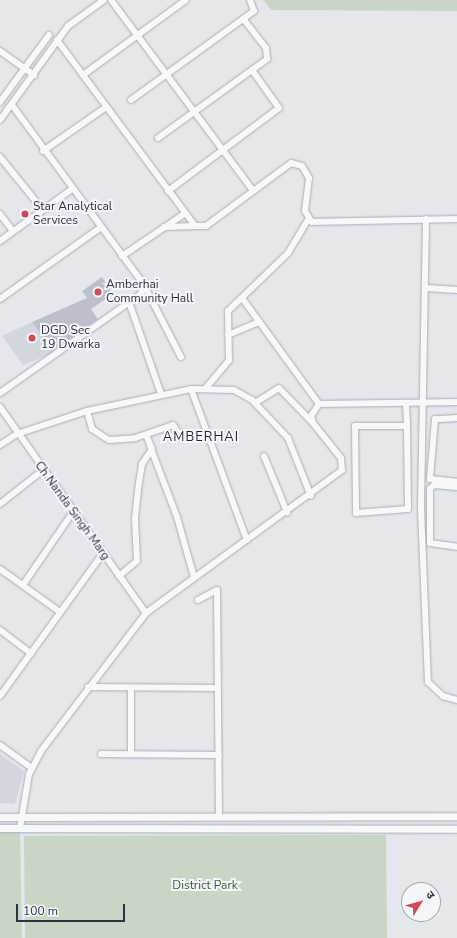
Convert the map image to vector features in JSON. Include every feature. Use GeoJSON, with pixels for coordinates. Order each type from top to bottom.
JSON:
{"type":"FeatureCollection","features":[{"type":"Feature","properties":{"kind":"street"},"geometry":{"type":"LineString","coordinates":[[0,120],[68,26],[104,0]]}},
{"type":"Feature","properties":{"kind":"street"},"geometry":{"type":"LineString","coordinates":[[111,0],[222,151],[252,189]]}},
{"type":"Feature","properties":{"kind":"street"},"geometry":{"type":"LineString","coordinates":[[83,75],[186,0]]}},
{"type":"Feature","properties":{"kind":"street"},"geometry":{"type":"LineString","coordinates":[[131,100],[256,9],[250,0]]}},
{"type":"Feature","properties":{"kind":"street"},"geometry":{"type":"LineString","coordinates":[[158,138],[265,61],[268,52],[243,19]]}},
{"type":"Feature","properties":{"kind":"street"},"geometry":{"type":"LineString","coordinates":[[0,102],[49,35]]}},
{"type":"Feature","properties":{"kind":"street"},"geometry":{"type":"LineString","coordinates":[[57,40],[184,214],[195,226]]}},
{"type":"Feature","properties":{"kind":"street"},"geometry":{"type":"LineString","coordinates":[[0,50],[34,75]]}},
{"type":"Feature","properties":{"kind":"street"},"geometry":{"type":"LineString","coordinates":[[168,192],[279,108],[252,70]]}},
{"type":"Feature","properties":{"kind":"street"},"geometry":{"type":"LineString","coordinates":[[12,105],[43,151],[144,286],[181,357]]}},
{"type":"Feature","properties":{"kind":"street"},"geometry":{"type":"LineString","coordinates":[[43,151],[106,107]]}},
{"type":"Feature","properties":{"kind":"street"},"geometry":{"type":"LineString","coordinates":[[0,157],[43,210]]}},
{"type":"Feature","properties":{"kind":"street"},"geometry":{"type":"LineString","coordinates":[[164,227],[206,226],[252,189],[291,163],[302,166],[309,178],[305,211],[308,220],[288,253],[226,313],[229,360],[205,389]]}},
{"type":"Feature","properties":{"kind":"street"},"geometry":{"type":"LineString","coordinates":[[0,240],[72,189]]}},
{"type":"Feature","properties":{"kind":"street"},"geometry":{"type":"LineString","coordinates":[[0,214],[13,231]]}},
{"type":"Feature","properties":{"kind":"street"},"geometry":{"type":"LineString","coordinates":[[122,256],[184,214]]}},
{"type":"Feature","properties":{"kind":"street"},"geometry":{"type":"LineString","coordinates":[[426,219],[427,288],[425,405],[421,509],[428,682],[439,694],[457,700]]}},
{"type":"Feature","properties":{"kind":"street"},"geometry":{"type":"LineString","coordinates":[[308,220],[457,220]]}},
{"type":"Feature","properties":{"kind":"street"},"geometry":{"type":"LineString","coordinates":[[0,299],[100,228]]}},
{"type":"Feature","properties":{"kind":"street"},"geometry":{"type":"LineString","coordinates":[[0,393],[129,302],[143,291],[144,286]]}},
{"type":"Feature","properties":{"kind":"street"},"geometry":{"type":"LineString","coordinates":[[427,288],[457,290]]}},
{"type":"Feature","properties":{"kind":"street"},"geometry":{"type":"LineString","coordinates":[[242,298],[319,404]]}},
{"type":"Feature","properties":{"kind":"street"},"geometry":{"type":"LineString","coordinates":[[129,302],[161,394]]}},
{"type":"Feature","properties":{"kind":"street"},"geometry":{"type":"LineString","coordinates":[[228,335],[259,322]]}},
{"type":"Feature","properties":{"kind":"street"},"geometry":{"type":"LineString","coordinates":[[20,828],[32,768],[41,751],[88,687],[146,613],[194,577],[339,475],[343,466],[336,451],[313,422],[279,388],[255,403]]}},
{"type":"Feature","properties":{"kind":"street"},"geometry":{"type":"LineString","coordinates":[[192,389],[247,540]]}},
{"type":"Feature","properties":{"kind":"street"},"geometry":{"type":"LineString","coordinates":[[0,446],[17,434],[87,411],[161,394],[192,389],[234,390],[255,403],[288,438],[311,496]]}},
{"type":"Feature","properties":{"kind":"street"},"geometry":{"type":"LineString","coordinates":[[319,404],[425,405],[457,402]]}},
{"type":"Feature","properties":{"kind":"street"},"geometry":{"type":"LineString","coordinates":[[313,422],[311,416],[319,404]]}},
{"type":"Feature","properties":{"kind":"street"},"geometry":{"type":"LineString","coordinates":[[406,404],[407,426],[408,509],[356,513],[355,426],[407,426]]}},
{"type":"Feature","properties":{"kind":"street","name":"Ch Nanda Singh Marg"},"geometry":{"type":"LineString","coordinates":[[0,407],[17,434],[146,613]]}},
{"type":"Feature","properties":{"kind":"street"},"geometry":{"type":"LineString","coordinates":[[87,411],[92,430],[109,440],[146,435],[173,425],[182,438]]}},
{"type":"Feature","properties":{"kind":"street"},"geometry":{"type":"LineString","coordinates":[[457,418],[435,419],[430,479],[457,482]]}},
{"type":"Feature","properties":{"kind":"street"},"geometry":{"type":"LineString","coordinates":[[146,435],[177,517],[194,577]]}},
{"type":"Feature","properties":{"kind":"street"},"geometry":{"type":"LineString","coordinates":[[119,576],[137,561],[135,519],[139,483],[150,446]]}},
{"type":"Feature","properties":{"kind":"street"},"geometry":{"type":"LineString","coordinates":[[264,456],[287,512]]}},
{"type":"Feature","properties":{"kind":"street"},"geometry":{"type":"LineString","coordinates":[[0,504],[43,470]]}},
{"type":"Feature","properties":{"kind":"street"},"geometry":{"type":"LineString","coordinates":[[457,487],[434,485],[430,489],[430,535],[432,546],[457,547]]}},
{"type":"Feature","properties":{"kind":"street"},"geometry":{"type":"LineString","coordinates":[[23,585],[73,512]]}},
{"type":"Feature","properties":{"kind":"street"},"geometry":{"type":"LineString","coordinates":[[1,692],[103,553]]}},
{"type":"Feature","properties":{"kind":"street"},"geometry":{"type":"LineString","coordinates":[[0,569],[60,612]]}},
{"type":"Feature","properties":{"kind":"street"},"geometry":{"type":"LineString","coordinates":[[198,600],[217,590],[219,817]]}},
{"type":"Feature","properties":{"kind":"street"},"geometry":{"type":"LineString","coordinates":[[0,630],[31,653]]}},
{"type":"Feature","properties":{"kind":"street"},"geometry":{"type":"LineString","coordinates":[[88,687],[131,689],[218,688]]}},
{"type":"Feature","properties":{"kind":"street"},"geometry":{"type":"LineString","coordinates":[[131,689],[131,754]]}},
{"type":"Feature","properties":{"kind":"street"},"geometry":{"type":"LineString","coordinates":[[0,745],[32,768]]}},
{"type":"Feature","properties":{"kind":"street"},"geometry":{"type":"LineString","coordinates":[[102,754],[219,755]]}},
{"type":"Feature","properties":{"kind":"street"},"geometry":{"type":"LineString","coordinates":[[0,817],[457,816]]}},
{"type":"Feature","properties":{"kind":"street"},"geometry":{"type":"LineString","coordinates":[[0,828],[457,829]]}},
{"type":"Feature","properties":{"kind":"shaded area"},"geometry":{"type":"Polygon","coordinates":[[[32,322],[55,352],[23,365],[2,336],[32,322]]]}},
{"type":"Feature","properties":{"kind":"shaded area"},"geometry":{"type":"Polygon","coordinates":[[[0,754],[24,771],[15,804],[0,803],[0,754]]]}},
{"type":"Feature","properties":{"kind":"green space"},"geometry":{"type":"Polygon","coordinates":[[[263,0],[457,0],[457,11],[271,10],[263,0]]]}},
{"type":"Feature","properties":{"kind":"green space"},"geometry":{"type":"Polygon","coordinates":[[[0,832],[20,832],[22,938],[0,938],[0,832]]]}},
{"type":"Feature","properties":{"kind":"green space","name":"District Park"},"geometry":{"type":"Polygon","coordinates":[[[386,835],[387,938],[25,938],[24,836],[386,835]]]}},
{"type":"Feature","properties":{"kind":"building"},"geometry":{"type":"Polygon","coordinates":[[[102,277],[113,294],[91,309],[98,319],[53,350],[32,322],[87,298],[82,291],[102,277]]]}},
{"type":"Feature","properties":{"kind":"place","name":"Star Analytical Services"},"geometry":{"type":"Point","coordinates":[25,214]}},
{"type":"Feature","properties":{"kind":"place","name":"Amberhai Community Hall"},"geometry":{"type":"Point","coordinates":[98,292]}},
{"type":"Feature","properties":{"kind":"place","name":"DGD Sec 19 Dwarka"},"geometry":{"type":"Point","coordinates":[32,338]}},
{"type":"Feature","properties":{"kind":"district","name":"AMBERHAI"},"geometry":{"type":"Point","coordinates":[201,437]}}]}
